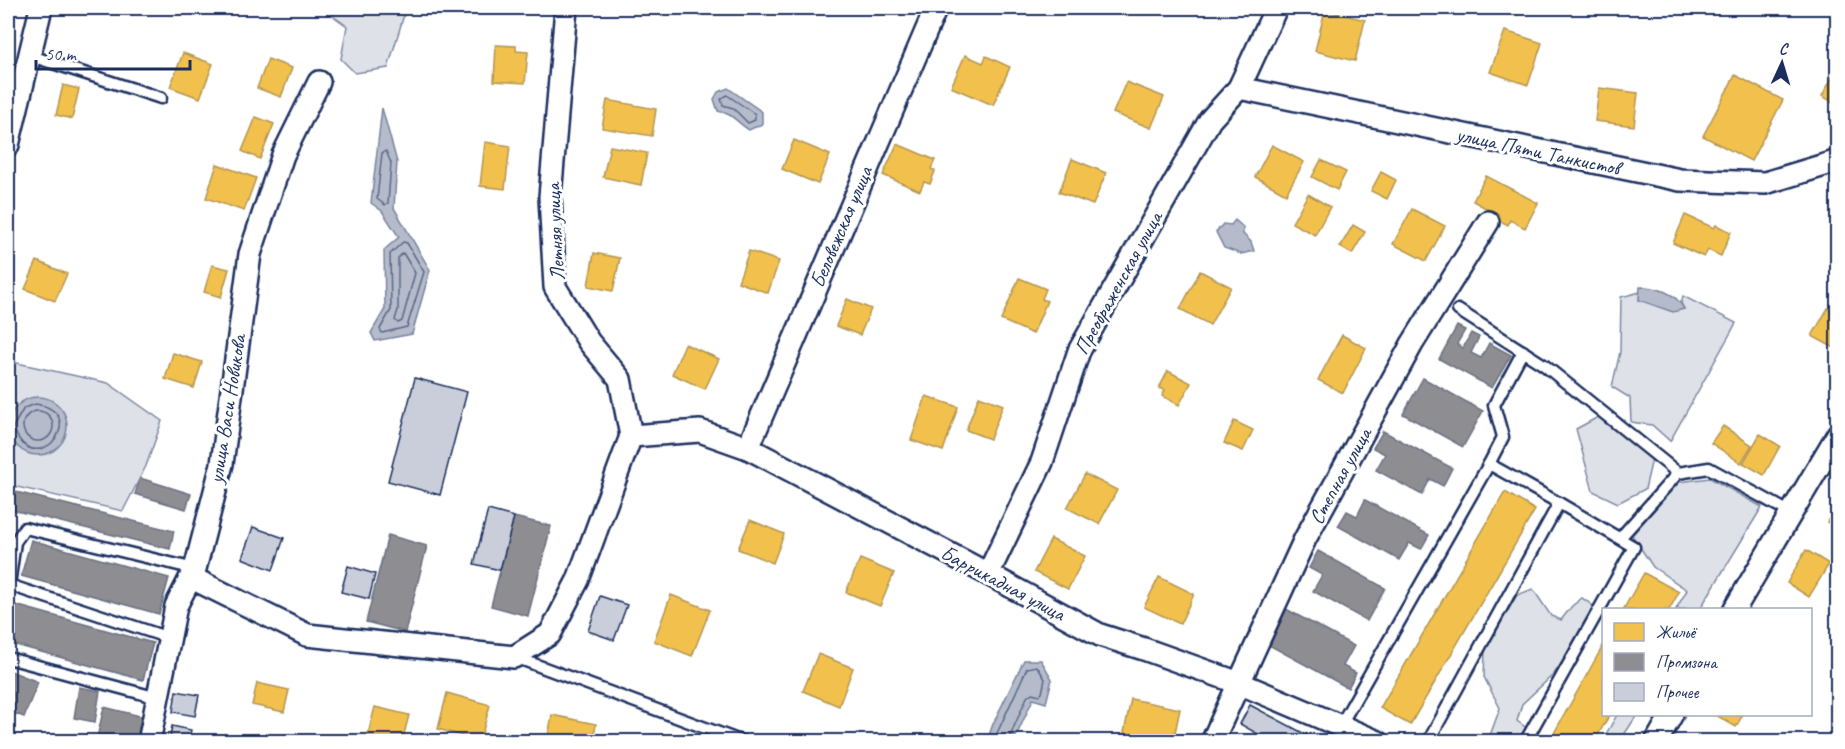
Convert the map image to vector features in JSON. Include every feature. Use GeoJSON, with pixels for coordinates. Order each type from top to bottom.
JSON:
{"type":"FeatureCollection","features":[{"type":"Feature","properties":{"kind":"street"},"geometry":{"type":"LineString","coordinates":[[8,145],[42,8]]}},
{"type":"Feature","properties":{"kind":"street","name":"Летняя улица"},"geometry":{"type":"LineString","coordinates":[[566,8],[550,197],[555,287],[589,342],[620,379],[631,436]]}},
{"type":"Feature","properties":{"kind":"street","name":"Беловежская улица"},"geometry":{"type":"LineString","coordinates":[[748,448],[936,8]]}},
{"type":"Feature","properties":{"kind":"street","name":"Преображенская улица"},"geometry":{"type":"LineString","coordinates":[[988,574],[1042,462],[1078,351],[1210,120],[1239,88],[1276,8]]}},
{"type":"Feature","properties":{"kind":"street","name":"улица Васи Новикова"},"geometry":{"type":"LineString","coordinates":[[149,741],[176,606],[193,574],[222,464],[250,254],[283,155],[320,82]]}},
{"type":"Feature","properties":{"kind":"street","name":"улица Пяти Танкистов"},"geometry":{"type":"LineString","coordinates":[[1239,88],[1680,180],[1765,183],[1838,161]]}},
{"type":"Feature","properties":{"kind":"street","name":"Степная улица"},"geometry":{"type":"LineString","coordinates":[[1212,741],[1305,539],[1412,344],[1488,222]]}},
{"type":"Feature","properties":{"kind":"street","name":"Баррикадная улица"},"geometry":{"type":"LineString","coordinates":[[631,436],[700,431],[748,448],[1100,635],[1239,683],[1378,741]]}},
{"type":"Feature","properties":{"kind":"street"},"geometry":{"type":"LineString","coordinates":[[1735,608],[1838,434]]}},
{"type":"Feature","properties":{"kind":"street"},"geometry":{"type":"LineString","coordinates":[[193,574],[307,635],[514,657],[549,634],[564,607],[578,579],[631,436]]}},
{"type":"Feature","properties":{"kind":"street"},"geometry":{"type":"LineString","coordinates":[[1656,741],[1671,716]]}},
{"type":"Feature","properties":{"kind":"lane"},"geometry":{"type":"LineString","coordinates":[[31,56],[161,98]]}},
{"type":"Feature","properties":{"kind":"lane"},"geometry":{"type":"LineString","coordinates":[[1458,310],[1544,365],[1678,472]]}},
{"type":"Feature","properties":{"kind":"lane"},"geometry":{"type":"LineString","coordinates":[[1340,726],[1503,437],[1494,405],[1523,351]]}},
{"type":"Feature","properties":{"kind":"lane"},"geometry":{"type":"LineString","coordinates":[[1489,464],[1634,547],[1525,741]]}},
{"type":"Feature","properties":{"kind":"lane"},"geometry":{"type":"LineString","coordinates":[[1620,538],[1678,472],[1709,468],[1791,513]]}},
{"type":"Feature","properties":{"kind":"lane"},"geometry":{"type":"LineString","coordinates":[[1428,741],[1559,503]]}},
{"type":"Feature","properties":{"kind":"lane"},"geometry":{"type":"LineString","coordinates":[[169,638],[9,585],[15,542],[25,528],[193,574]]}},
{"type":"Feature","properties":{"kind":"lane"},"geometry":{"type":"LineString","coordinates":[[514,657],[743,741]]}},
{"type":"Feature","properties":{"kind":"lane"},"geometry":{"type":"LineString","coordinates":[[8,658],[158,698]]}},
{"type":"Feature","properties":{"kind":"shaded area"},"geometry":{"type":"Polygon","coordinates":[[[334,8],[406,8],[388,68],[355,73],[341,59],[347,26],[333,16],[334,8]]]}},
{"type":"Feature","properties":{"kind":"shaded area"},"geometry":{"type":"Polygon","coordinates":[[[1640,292],[1639,300],[1684,309],[1681,303],[1683,296],[1736,323],[1670,441],[1652,425],[1631,422],[1630,398],[1612,387],[1620,352],[1621,297],[1640,292]]]}},
{"type":"Feature","properties":{"kind":"shaded area"},"geometry":{"type":"Polygon","coordinates":[[[8,361],[108,383],[162,421],[146,466],[123,511],[8,485],[8,361]]]}},
{"type":"Feature","properties":{"kind":"shaded area"},"geometry":{"type":"Polygon","coordinates":[[[1602,415],[1653,455],[1645,489],[1618,503],[1593,491],[1576,429],[1602,415]]]}},
{"type":"Feature","properties":{"kind":"shaded area"},"geometry":{"type":"Polygon","coordinates":[[[1710,478],[1762,507],[1701,608],[1677,608],[1687,590],[1653,567],[1632,535],[1679,482],[1710,478]]]}},
{"type":"Feature","properties":{"kind":"shaded area"},"geometry":{"type":"Polygon","coordinates":[[[1533,589],[1551,616],[1561,620],[1582,598],[1592,605],[1594,616],[1554,674],[1522,704],[1517,721],[1538,736],[1538,741],[1488,741],[1500,708],[1484,677],[1485,650],[1517,595],[1533,589]]]}},
{"type":"Feature","properties":{"kind":"shaded area"},"geometry":{"type":"Polygon","coordinates":[[[1616,716],[1636,716],[1620,741],[1602,741],[1616,716]]]}},
{"type":"Feature","properties":{"kind":"water"},"geometry":{"type":"Polygon","coordinates":[[[728,88],[762,112],[762,124],[749,130],[731,116],[718,111],[714,99],[718,92],[728,88]]]}},
{"type":"Feature","properties":{"kind":"water"},"geometry":{"type":"Polygon","coordinates":[[[382,108],[397,162],[394,208],[430,270],[412,334],[375,341],[371,333],[385,309],[384,250],[399,237],[382,211],[371,203],[382,108]]]}},
{"type":"Feature","properties":{"kind":"water"},"geometry":{"type":"Polygon","coordinates":[[[1235,220],[1243,227],[1243,234],[1251,242],[1254,251],[1241,254],[1224,248],[1216,232],[1223,224],[1231,225],[1235,220]]]}},
{"type":"Feature","properties":{"kind":"water"},"geometry":{"type":"Polygon","coordinates":[[[1640,287],[1666,292],[1681,303],[1684,309],[1673,312],[1639,300],[1640,287]]]}},
{"type":"Feature","properties":{"kind":"water"},"geometry":{"type":"Polygon","coordinates":[[[38,397],[54,402],[62,410],[67,426],[62,442],[54,450],[38,455],[22,450],[14,442],[9,426],[14,410],[22,402],[38,397]]]}},
{"type":"Feature","properties":{"kind":"water"},"geometry":{"type":"Polygon","coordinates":[[[1024,660],[1041,660],[1052,679],[1046,703],[1033,699],[1014,741],[987,741],[993,724],[1024,660]]]}},
{"type":"Feature","properties":{"kind":"building: Жильё"},"geometry":{"type":"Polygon","coordinates":[[[1325,10],[1365,20],[1355,61],[1315,51],[1325,10]]]}},
{"type":"Feature","properties":{"kind":"building: Жильё"},"geometry":{"type":"Polygon","coordinates":[[[1505,31],[1542,43],[1528,85],[1490,72],[1505,31]]]}},
{"type":"Feature","properties":{"kind":"building: Жильё"},"geometry":{"type":"Polygon","coordinates":[[[496,45],[516,46],[516,51],[528,52],[525,83],[494,81],[496,45]]]}},
{"type":"Feature","properties":{"kind":"building: Жильё"},"geometry":{"type":"Polygon","coordinates":[[[183,53],[213,64],[200,98],[170,87],[183,53]]]}},
{"type":"Feature","properties":{"kind":"building: Жильё"},"geometry":{"type":"Polygon","coordinates":[[[965,55],[983,63],[986,56],[1010,67],[993,105],[951,87],[965,55]]]}},
{"type":"Feature","properties":{"kind":"building: Жильё"},"geometry":{"type":"Polygon","coordinates":[[[268,59],[292,68],[281,97],[257,88],[268,59]]]}},
{"type":"Feature","properties":{"kind":"building: Жильё"},"geometry":{"type":"Polygon","coordinates":[[[1838,67],[1838,105],[1822,96],[1838,67]]]}},
{"type":"Feature","properties":{"kind":"building: Жильё"},"geometry":{"type":"Polygon","coordinates":[[[1735,75],[1783,100],[1751,161],[1703,136],[1735,75]]]}},
{"type":"Feature","properties":{"kind":"building: Жильё"},"geometry":{"type":"Polygon","coordinates":[[[1126,82],[1164,97],[1151,128],[1113,113],[1126,82]]]}},
{"type":"Feature","properties":{"kind":"building: Жильё"},"geometry":{"type":"Polygon","coordinates":[[[63,85],[79,89],[72,119],[56,115],[63,85]]]}},
{"type":"Feature","properties":{"kind":"building: Жильё"},"geometry":{"type":"Polygon","coordinates":[[[1599,88],[1638,93],[1634,126],[1595,121],[1599,88]]]}},
{"type":"Feature","properties":{"kind":"building: Жильё"},"geometry":{"type":"Polygon","coordinates":[[[607,100],[656,109],[652,136],[602,128],[607,100]]]}},
{"type":"Feature","properties":{"kind":"building: Жильё"},"geometry":{"type":"Polygon","coordinates":[[[256,117],[274,124],[260,159],[242,151],[256,117]]]}},
{"type":"Feature","properties":{"kind":"building: Жильё"},"geometry":{"type":"Polygon","coordinates":[[[794,140],[830,155],[818,184],[782,169],[794,140]]]}},
{"type":"Feature","properties":{"kind":"building: Жильё"},"geometry":{"type":"Polygon","coordinates":[[[485,142],[510,146],[505,189],[480,186],[485,142]]]}},
{"type":"Feature","properties":{"kind":"building: Жильё"},"geometry":{"type":"Polygon","coordinates":[[[897,144],[935,160],[931,169],[935,171],[930,184],[924,182],[920,191],[883,175],[897,144]]]}},
{"type":"Feature","properties":{"kind":"building: Жильё"},"geometry":{"type":"Polygon","coordinates":[[[1272,145],[1304,162],[1286,194],[1255,177],[1272,145]]]}},
{"type":"Feature","properties":{"kind":"building: Жильё"},"geometry":{"type":"Polygon","coordinates":[[[610,146],[647,153],[641,185],[603,177],[610,146]]]}},
{"type":"Feature","properties":{"kind":"building: Жильё"},"geometry":{"type":"Polygon","coordinates":[[[1072,159],[1106,173],[1093,205],[1059,192],[1072,159]]]}},
{"type":"Feature","properties":{"kind":"building: Жильё"},"geometry":{"type":"Polygon","coordinates":[[[1321,160],[1346,172],[1337,190],[1312,177],[1321,160]]]}},
{"type":"Feature","properties":{"kind":"building: Жильё"},"geometry":{"type":"Polygon","coordinates":[[[217,164],[256,178],[244,211],[206,198],[217,164]]]}},
{"type":"Feature","properties":{"kind":"building: Жильё"},"geometry":{"type":"Polygon","coordinates":[[[1381,172],[1396,180],[1387,199],[1371,191],[1381,172]]]}},
{"type":"Feature","properties":{"kind":"building: Жильё"},"geometry":{"type":"Polygon","coordinates":[[[1486,176],[1538,203],[1525,228],[1510,220],[1508,225],[1489,215],[1491,211],[1473,201],[1486,176]]]}},
{"type":"Feature","properties":{"kind":"building: Жильё"},"geometry":{"type":"Polygon","coordinates":[[[1308,194],[1330,207],[1315,235],[1292,223],[1308,194]]]}},
{"type":"Feature","properties":{"kind":"building: Жильё"},"geometry":{"type":"Polygon","coordinates":[[[1412,209],[1445,226],[1426,261],[1393,244],[1412,209]]]}},
{"type":"Feature","properties":{"kind":"building: Жильё"},"geometry":{"type":"Polygon","coordinates":[[[1685,215],[1714,228],[1716,225],[1731,232],[1721,256],[1708,250],[1704,257],[1673,243],[1685,215]]]}},
{"type":"Feature","properties":{"kind":"building: Жильё"},"geometry":{"type":"Polygon","coordinates":[[[1353,225],[1365,232],[1352,254],[1340,247],[1353,225]]]}},
{"type":"Feature","properties":{"kind":"building: Жильё"},"geometry":{"type":"Polygon","coordinates":[[[749,251],[779,261],[768,293],[738,282],[749,251]]]}},
{"type":"Feature","properties":{"kind":"building: Жильё"},"geometry":{"type":"Polygon","coordinates":[[[594,253],[620,258],[613,291],[588,286],[594,253]]]}},
{"type":"Feature","properties":{"kind":"building: Жильё"},"geometry":{"type":"Polygon","coordinates":[[[37,261],[67,274],[55,301],[25,289],[37,261]]]}},
{"type":"Feature","properties":{"kind":"building: Жильё"},"geometry":{"type":"Polygon","coordinates":[[[212,265],[229,269],[221,297],[204,292],[212,265]]]}},
{"type":"Feature","properties":{"kind":"building: Жильё"},"geometry":{"type":"Polygon","coordinates":[[[1200,271],[1231,287],[1210,325],[1180,309],[1200,271]]]}},
{"type":"Feature","properties":{"kind":"building: Жильё"},"geometry":{"type":"Polygon","coordinates":[[[1019,278],[1046,289],[1042,299],[1047,301],[1033,334],[1001,320],[1019,278]]]}},
{"type":"Feature","properties":{"kind":"building: Жильё"},"geometry":{"type":"Polygon","coordinates":[[[847,299],[871,309],[860,335],[836,326],[847,299]]]}},
{"type":"Feature","properties":{"kind":"building: Жильё"},"geometry":{"type":"Polygon","coordinates":[[[1837,307],[1838,350],[1812,336],[1828,308],[1835,312],[1837,307]]]}},
{"type":"Feature","properties":{"kind":"building: Жильё"},"geometry":{"type":"Polygon","coordinates":[[[1342,335],[1366,348],[1343,393],[1318,380],[1342,335]]]}},
{"type":"Feature","properties":{"kind":"building: Жильё"},"geometry":{"type":"Polygon","coordinates":[[[685,344],[719,359],[705,389],[672,374],[685,344]]]}},
{"type":"Feature","properties":{"kind":"building: Жильё"},"geometry":{"type":"Polygon","coordinates":[[[173,353],[202,362],[194,388],[165,379],[173,353]]]}},
{"type":"Feature","properties":{"kind":"building: Жильё"},"geometry":{"type":"Polygon","coordinates":[[[1168,371],[1191,383],[1179,405],[1162,396],[1165,390],[1159,388],[1168,371]]]}},
{"type":"Feature","properties":{"kind":"building: Жильё"},"geometry":{"type":"Polygon","coordinates":[[[926,396],[958,407],[943,451],[911,440],[926,396]]]}},
{"type":"Feature","properties":{"kind":"building: Жильё"},"geometry":{"type":"Polygon","coordinates":[[[979,396],[1003,405],[990,439],[966,430],[979,396]]]}},
{"type":"Feature","properties":{"kind":"building: Жильё"},"geometry":{"type":"Polygon","coordinates":[[[1234,421],[1253,430],[1243,451],[1224,443],[1234,421]]]}},
{"type":"Feature","properties":{"kind":"building: Жильё"},"geometry":{"type":"Polygon","coordinates":[[[1723,426],[1752,445],[1741,463],[1711,443],[1723,426]]]}},
{"type":"Feature","properties":{"kind":"building: Жильё"},"geometry":{"type":"Polygon","coordinates":[[[1760,434],[1780,446],[1764,475],[1743,463],[1760,434]]]}},
{"type":"Feature","properties":{"kind":"building: Жильё"},"geometry":{"type":"Polygon","coordinates":[[[1085,474],[1117,490],[1099,524],[1067,508],[1085,474]]]}},
{"type":"Feature","properties":{"kind":"building: Жильё"},"geometry":{"type":"Polygon","coordinates":[[[1505,492],[1535,510],[1410,725],[1380,708],[1505,492]]]}},
{"type":"Feature","properties":{"kind":"building: Жильё"},"geometry":{"type":"Polygon","coordinates":[[[1838,504],[1838,529],[1827,522],[1838,504]]]}},
{"type":"Feature","properties":{"kind":"building: Жильё"},"geometry":{"type":"Polygon","coordinates":[[[750,520],[784,534],[773,563],[738,549],[750,520]]]}},
{"type":"Feature","properties":{"kind":"building: Жильё"},"geometry":{"type":"Polygon","coordinates":[[[1051,539],[1085,556],[1068,589],[1034,572],[1051,539]]]}},
{"type":"Feature","properties":{"kind":"building: Жильё"},"geometry":{"type":"Polygon","coordinates":[[[1806,550],[1829,564],[1809,597],[1787,583],[1806,550]]]}},
{"type":"Feature","properties":{"kind":"building: Жильё"},"geometry":{"type":"Polygon","coordinates":[[[860,559],[894,573],[880,606],[846,592],[860,559]]]}},
{"type":"Feature","properties":{"kind":"building: Жильё"},"geometry":{"type":"Polygon","coordinates":[[[1644,573],[1679,592],[1670,608],[1624,608],[1644,573]]]}},
{"type":"Feature","properties":{"kind":"building: Жильё"},"geometry":{"type":"Polygon","coordinates":[[[1159,577],[1194,594],[1180,624],[1144,607],[1159,577]]]}},
{"type":"Feature","properties":{"kind":"building: Жильё"},"geometry":{"type":"Polygon","coordinates":[[[671,595],[710,610],[692,656],[654,641],[671,595]]]}},
{"type":"Feature","properties":{"kind":"building: Жильё"},"geometry":{"type":"Polygon","coordinates":[[[1602,648],[1602,716],[1609,716],[1594,742],[1549,742],[1602,648]]]}},
{"type":"Feature","properties":{"kind":"building: Жильё"},"geometry":{"type":"Polygon","coordinates":[[[818,654],[853,668],[839,706],[803,691],[818,654]]]}},
{"type":"Feature","properties":{"kind":"building: Жильё"},"geometry":{"type":"Polygon","coordinates":[[[257,683],[289,690],[284,712],[252,705],[257,683]]]}},
{"type":"Feature","properties":{"kind":"building: Жильё"},"geometry":{"type":"Polygon","coordinates":[[[447,693],[490,705],[480,741],[438,729],[447,693]]]}},
{"type":"Feature","properties":{"kind":"building: Жильё"},"geometry":{"type":"Polygon","coordinates":[[[1131,699],[1180,709],[1173,742],[1122,742],[1131,699]]]}},
{"type":"Feature","properties":{"kind":"building: Жильё"},"geometry":{"type":"Polygon","coordinates":[[[375,707],[409,715],[402,742],[380,742],[367,738],[375,707]]]}},
{"type":"Feature","properties":{"kind":"building: Жильё"},"geometry":{"type":"Polygon","coordinates":[[[552,715],[596,724],[593,742],[547,742],[552,715]]]}},
{"type":"Feature","properties":{"kind":"building: Жильё"},"geometry":{"type":"Polygon","coordinates":[[[1717,716],[1742,716],[1736,727],[1717,716]]]}},
{"type":"Feature","properties":{"kind":"building: Промзона"},"geometry":{"type":"Polygon","coordinates":[[[1457,326],[1465,330],[1457,344],[1463,348],[1471,333],[1479,337],[1471,353],[1481,358],[1489,343],[1511,355],[1492,388],[1439,359],[1457,326]]]}},
{"type":"Feature","properties":{"kind":"building: Промзона"},"geometry":{"type":"Polygon","coordinates":[[[1423,378],[1483,411],[1463,447],[1403,414],[1423,378]]]}},
{"type":"Feature","properties":{"kind":"building: Промзона"},"geometry":{"type":"Polygon","coordinates":[[[1383,431],[1452,468],[1443,486],[1430,479],[1422,495],[1376,470],[1385,454],[1373,448],[1383,431]]]}},
{"type":"Feature","properties":{"kind":"building: Промзона"},"geometry":{"type":"Polygon","coordinates":[[[140,478],[191,494],[186,509],[135,494],[140,478]]]}},
{"type":"Feature","properties":{"kind":"building: Промзона"},"geometry":{"type":"Polygon","coordinates":[[[8,490],[174,531],[170,549],[8,509],[8,490]]]}},
{"type":"Feature","properties":{"kind":"building: Промзона"},"geometry":{"type":"Polygon","coordinates":[[[1365,500],[1429,535],[1421,549],[1409,543],[1399,560],[1338,526],[1347,511],[1357,516],[1365,500]]]}},
{"type":"Feature","properties":{"kind":"building: Промзона"},"geometry":{"type":"Polygon","coordinates":[[[514,517],[551,526],[528,616],[491,606],[514,517]]]}},
{"type":"Feature","properties":{"kind":"building: Промзона"},"geometry":{"type":"Polygon","coordinates":[[[388,535],[427,546],[405,632],[366,622],[388,535]]]}},
{"type":"Feature","properties":{"kind":"building: Промзона"},"geometry":{"type":"Polygon","coordinates":[[[31,540],[169,578],[159,614],[21,576],[31,540]]]}},
{"type":"Feature","properties":{"kind":"building: Промзона"},"geometry":{"type":"Polygon","coordinates":[[[1318,551],[1385,588],[1367,621],[1313,591],[1322,575],[1309,568],[1318,551]]]}},
{"type":"Feature","properties":{"kind":"building: Промзона"},"geometry":{"type":"Polygon","coordinates":[[[8,603],[153,643],[143,680],[8,643],[8,603]]]}},
{"type":"Feature","properties":{"kind":"building: Промзона"},"geometry":{"type":"Polygon","coordinates":[[[1286,609],[1354,646],[1343,666],[1356,673],[1348,688],[1267,644],[1286,609]]]}},
{"type":"Feature","properties":{"kind":"building: Промзона"},"geometry":{"type":"Polygon","coordinates":[[[8,670],[38,682],[24,717],[8,711],[8,670]]]}},
{"type":"Feature","properties":{"kind":"building: Промзона"},"geometry":{"type":"Polygon","coordinates":[[[79,687],[100,691],[95,722],[74,718],[79,687]]]}},
{"type":"Feature","properties":{"kind":"building: Промзона"},"geometry":{"type":"Polygon","coordinates":[[[104,707],[144,717],[138,742],[96,742],[104,707]]]}},
{"type":"Feature","properties":{"kind":"building: Прочее"},"geometry":{"type":"Polygon","coordinates":[[[415,378],[467,392],[440,495],[388,481],[415,378]]]}},
{"type":"Feature","properties":{"kind":"building: Прочее"},"geometry":{"type":"Polygon","coordinates":[[[488,510],[514,517],[500,570],[474,564],[488,510]]]}},
{"type":"Feature","properties":{"kind":"building: Прочее"},"geometry":{"type":"Polygon","coordinates":[[[253,527],[284,538],[273,570],[242,558],[253,527]]]}},
{"type":"Feature","properties":{"kind":"building: Прочее"},"geometry":{"type":"Polygon","coordinates":[[[348,566],[375,574],[369,599],[341,592],[348,566]]]}},
{"type":"Feature","properties":{"kind":"building: Прочее"},"geometry":{"type":"Polygon","coordinates":[[[600,596],[627,605],[614,640],[588,631],[600,596]]]}},
{"type":"Feature","properties":{"kind":"building: Прочее"},"geometry":{"type":"Polygon","coordinates":[[[176,691],[199,695],[195,716],[173,712],[176,691]]]}},
{"type":"Feature","properties":{"kind":"building: Прочее"},"geometry":{"type":"Polygon","coordinates":[[[1250,705],[1320,742],[1272,742],[1240,724],[1250,705]]]}},
{"type":"Feature","properties":{"kind":"building: Прочее"},"geometry":{"type":"Polygon","coordinates":[[[172,726],[191,730],[188,742],[169,742],[172,726]]]}}]}
